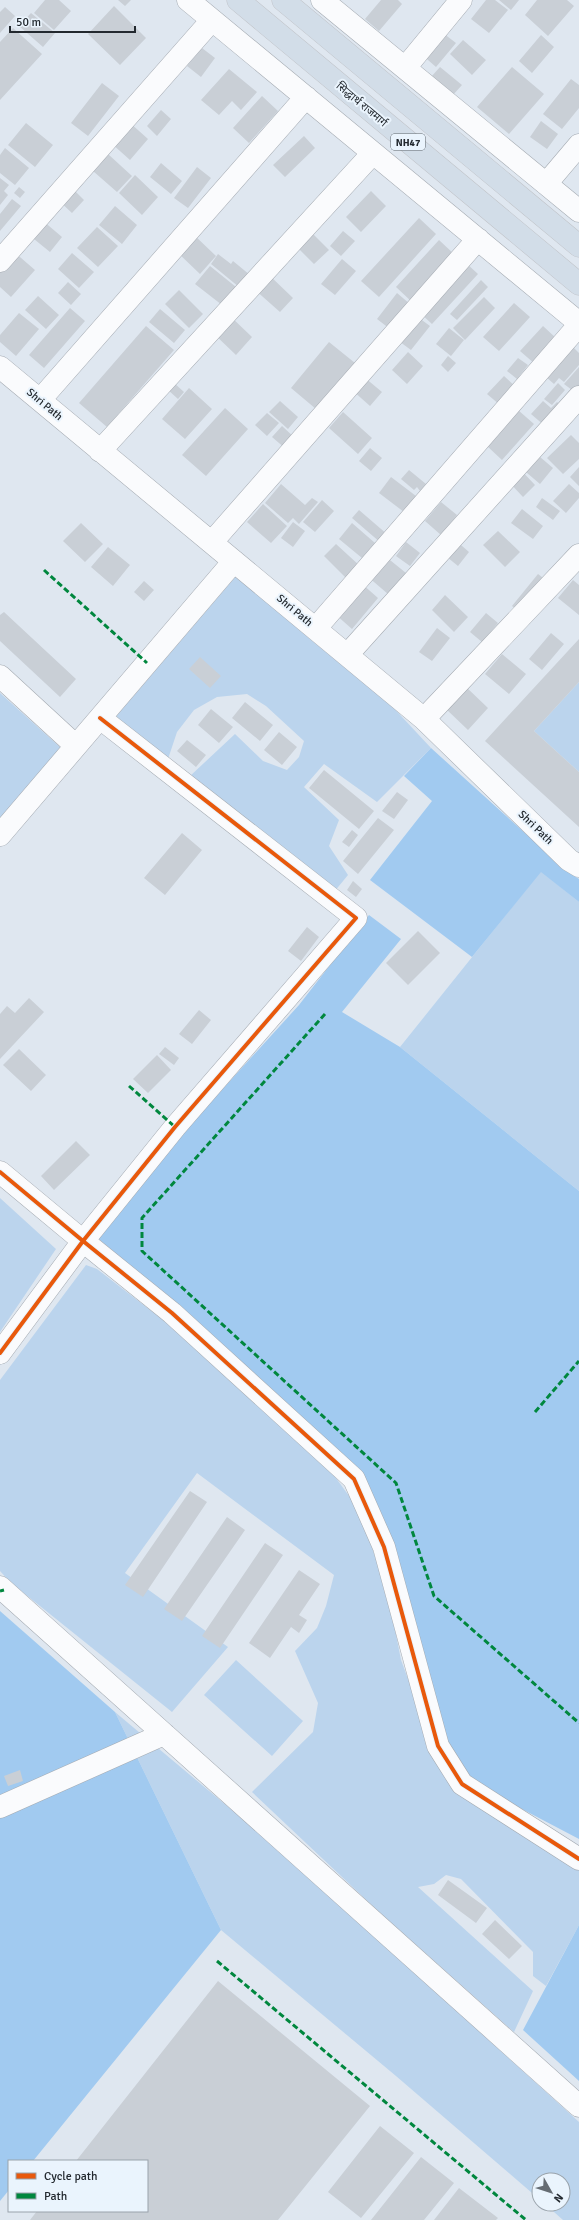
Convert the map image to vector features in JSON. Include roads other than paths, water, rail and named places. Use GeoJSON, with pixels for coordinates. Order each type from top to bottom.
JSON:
{"type":"FeatureCollection","features":[{"type":"Feature","properties":{"kind":"highway","name":"सिद्धार्थ राजमार्ग"},"geometry":{"type":"LineString","coordinates":[[238,0],[579,284]]}},
{"type":"Feature","properties":{"kind":"highway","name":"NH47"},"geometry":{"type":"LineString","coordinates":[[283,0],[579,246]]}},
{"type":"Feature","properties":{"kind":"street"},"geometry":{"type":"LineString","coordinates":[[188,0],[579,324],[316,628]]}},
{"type":"Feature","properties":{"kind":"street"},"geometry":{"type":"LineString","coordinates":[[322,0],[579,211]]}},
{"type":"Feature","properties":{"kind":"street"},"geometry":{"type":"LineString","coordinates":[[405,68],[461,0]]}},
{"type":"Feature","properties":{"kind":"street"},"geometry":{"type":"LineString","coordinates":[[0,261],[212,20]]}},
{"type":"Feature","properties":{"kind":"street"},"geometry":{"type":"LineString","coordinates":[[40,400],[306,97]]}},
{"type":"Feature","properties":{"kind":"street"},"geometry":{"type":"LineString","coordinates":[[546,184],[579,145]]}},
{"type":"Feature","properties":{"kind":"street"},"geometry":{"type":"LineString","coordinates":[[100,451],[373,153]]}},
{"type":"Feature","properties":{"kind":"street"},"geometry":{"type":"LineString","coordinates":[[212,542],[478,239]]}},
{"type":"Feature","properties":{"kind":"street","name":"Shri Path"},"geometry":{"type":"LineString","coordinates":[[0,367],[348,654],[424,719],[569,860],[579,866]]}},
{"type":"Feature","properties":{"kind":"street"},"geometry":{"type":"LineString","coordinates":[[348,654],[579,397]]}},
{"type":"Feature","properties":{"kind":"street"},"geometry":{"type":"LineString","coordinates":[[424,719],[579,555]]}},
{"type":"Feature","properties":{"kind":"street"},"geometry":{"type":"LineString","coordinates":[[0,835],[234,561]]}},
{"type":"Feature","properties":{"kind":"street"},"geometry":{"type":"LineString","coordinates":[[0,676],[76,746]]}},
{"type":"Feature","properties":{"kind":"street"},"geometry":{"type":"LineString","coordinates":[[0,1353],[83,1241],[174,1127],[356,918],[100,718]]}},
{"type":"Feature","properties":{"kind":"street"},"geometry":{"type":"LineString","coordinates":[[0,1172],[172,1313],[354,1479],[384,1547],[438,1746],[462,1784],[579,1859]]}},
{"type":"Feature","properties":{"kind":"street"},"geometry":{"type":"LineString","coordinates":[[0,1587],[579,2106]]}},
{"type":"Feature","properties":{"kind":"street"},"geometry":{"type":"LineString","coordinates":[[0,1807],[164,1734]]}}]}
